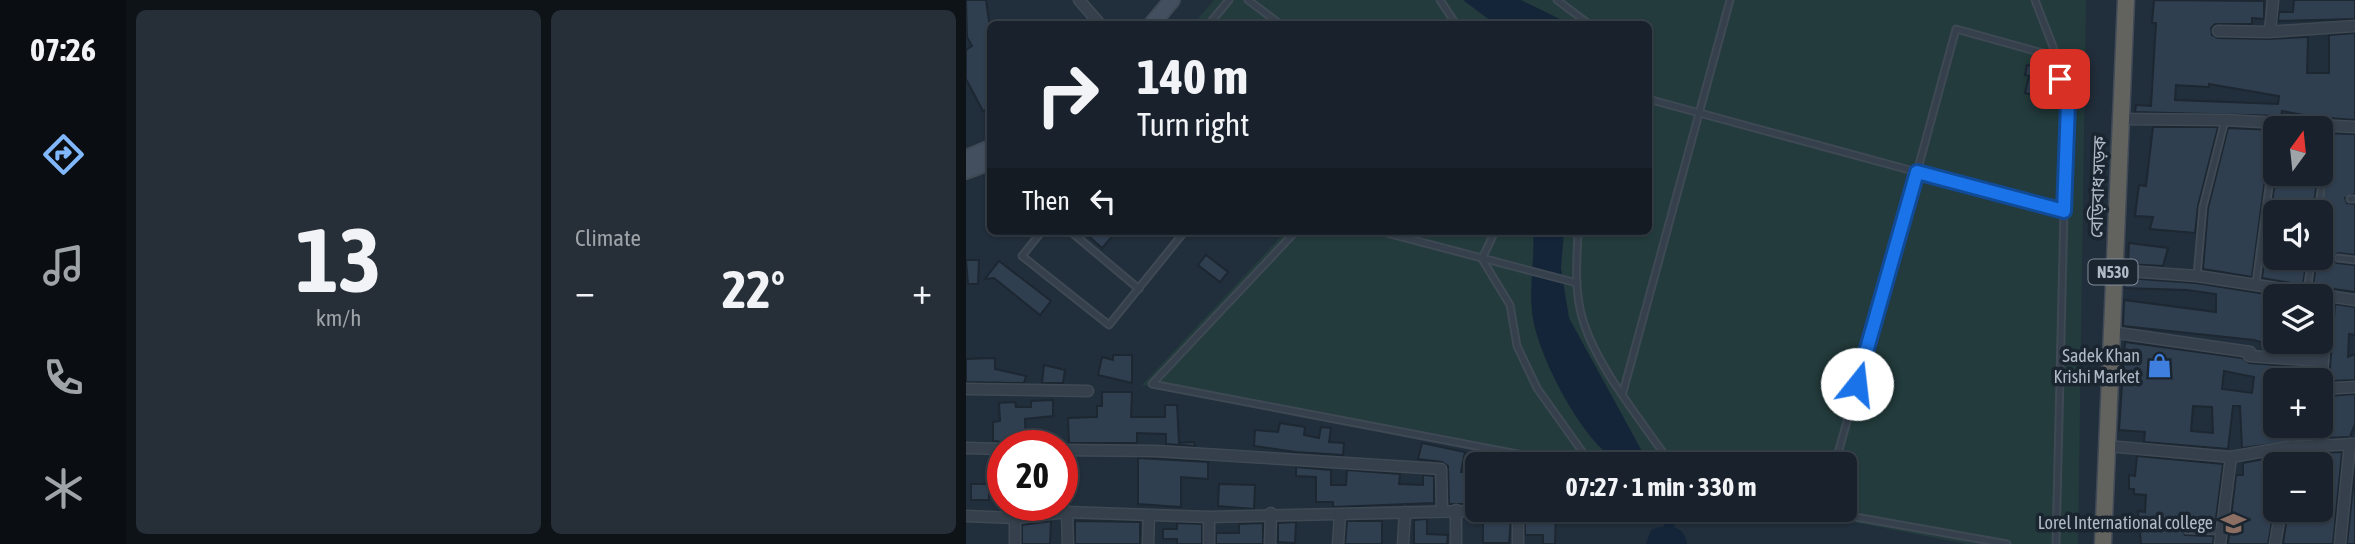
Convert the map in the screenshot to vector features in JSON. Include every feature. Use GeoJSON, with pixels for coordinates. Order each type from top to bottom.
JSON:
{"type":"FeatureCollection","features":[{"type":"Feature","properties":{"kind":"highway","name":"বেড়িবাধ সড়ক"},"geometry":{"type":"LineString","coordinates":[[2103,544],[2126,0]]}},
{"type":"Feature","properties":{"kind":"main road"},"geometry":{"type":"LineString","coordinates":[[1154,21],[1172,0]]}},
{"type":"Feature","properties":{"kind":"main road"},"geometry":{"type":"LineString","coordinates":[[966,158],[987,149]]}},
{"type":"Feature","properties":{"kind":"main road"},"geometry":{"type":"LineString","coordinates":[[966,171],[987,163]]}},
{"type":"Feature","properties":{"kind":"street"},"geometry":{"type":"LineString","coordinates":[[1079,0],[1097,21]]}},
{"type":"Feature","properties":{"kind":"street"},"geometry":{"type":"LineString","coordinates":[[2270,32],[2273,0]]}},
{"type":"Feature","properties":{"kind":"street"},"geometry":{"type":"LineString","coordinates":[[2218,31],[2270,32],[2355,26]]}},
{"type":"Feature","properties":{"kind":"street"},"geometry":{"type":"LineString","coordinates":[[2120,118],[2355,127]]}},
{"type":"Feature","properties":{"kind":"street"},"geometry":{"type":"LineString","coordinates":[[2113,270],[2263,284]]}},
{"type":"Feature","properties":{"kind":"street"},"geometry":{"type":"LineString","coordinates":[[2333,297],[2355,300]]}},
{"type":"Feature","properties":{"kind":"street"},"geometry":{"type":"LineString","coordinates":[[2111,332],[2250,352],[2249,356],[2323,361]]}},
{"type":"Feature","properties":{"kind":"street"},"geometry":{"type":"LineString","coordinates":[[2322,368],[2324,354]]}},
{"type":"Feature","properties":{"kind":"street"},"geometry":{"type":"LineString","coordinates":[[2333,388],[2355,387]]}},
{"type":"Feature","properties":{"kind":"street"},"geometry":{"type":"LineString","coordinates":[[966,389],[1088,391]]}},
{"type":"Feature","properties":{"kind":"street"},"geometry":{"type":"LineString","coordinates":[[2318,438],[2318,444]]}},
{"type":"Feature","properties":{"kind":"street"},"geometry":{"type":"LineString","coordinates":[[2107,446],[2231,457],[2288,447],[2353,444],[2340,544]]}},
{"type":"Feature","properties":{"kind":"street"},"geometry":{"type":"LineString","coordinates":[[2287,452],[2288,447]]}},
{"type":"Feature","properties":{"kind":"street"},"geometry":{"type":"LineString","coordinates":[[966,448],[987,449]]}},
{"type":"Feature","properties":{"kind":"street"},"geometry":{"type":"LineString","coordinates":[[1078,450],[1156,451],[1441,469],[1442,510]]}},
{"type":"Feature","properties":{"kind":"street"},"geometry":{"type":"LineString","coordinates":[[2220,544],[2231,457]]}},
{"type":"Feature","properties":{"kind":"street"},"geometry":{"type":"LineString","coordinates":[[1456,544],[1457,510]]}},
{"type":"Feature","properties":{"kind":"street"},"geometry":{"type":"LineString","coordinates":[[1078,513],[1209,517],[1271,513],[1518,510],[1518,544]]}},
{"type":"Feature","properties":{"kind":"street"},"geometry":{"type":"LineString","coordinates":[[1403,544],[1405,512]]}},
{"type":"Feature","properties":{"kind":"street"},"geometry":{"type":"LineString","coordinates":[[1270,544],[1271,513]]}},
{"type":"Feature","properties":{"kind":"street"},"geometry":{"type":"LineString","coordinates":[[1338,544],[1340,514]]}},
{"type":"Feature","properties":{"kind":"street"},"geometry":{"type":"LineString","coordinates":[[966,516],[987,517]]}},
{"type":"Feature","properties":{"kind":"street"},"geometry":{"type":"LineString","coordinates":[[1148,544],[1149,516]]}},
{"type":"Feature","properties":{"kind":"street"},"geometry":{"type":"LineString","coordinates":[[1209,517],[1209,544]]}},
{"type":"Feature","properties":{"kind":"street"},"geometry":{"type":"LineString","coordinates":[[1015,521],[1015,544]]}},
{"type":"Feature","properties":{"kind":"street"},"geometry":{"type":"LineString","coordinates":[[1067,521],[1068,544]]}},
{"type":"Feature","properties":{"kind":"street"},"geometry":{"type":"LineString","coordinates":[[2275,544],[2279,522]]}},
{"type":"Feature","properties":{"kind":"lane"},"geometry":{"type":"LineString","coordinates":[[1212,21],[1229,0]]}},
{"type":"Feature","properties":{"kind":"lane"},"geometry":{"type":"LineString","coordinates":[[1248,0],[1276,21]]}},
{"type":"Feature","properties":{"kind":"lane"},"geometry":{"type":"LineString","coordinates":[[1440,0],[1454,21]]}},
{"type":"Feature","properties":{"kind":"lane"},"geometry":{"type":"LineString","coordinates":[[1557,0],[1585,21]]}},
{"type":"Feature","properties":{"kind":"lane"},"geometry":{"type":"LineString","coordinates":[[1623,392],[1730,0]]}},
{"type":"Feature","properties":{"kind":"lane"},"geometry":{"type":"LineString","coordinates":[[2035,0],[2057,57],[2063,101],[2068,104],[2056,544]]}},
{"type":"Feature","properties":{"kind":"lane"},"geometry":{"type":"LineString","coordinates":[[1838,452],[1956,30],[2057,57]]}},
{"type":"Feature","properties":{"kind":"lane"},"geometry":{"type":"LineString","coordinates":[[1652,100],[2064,211]]}},
{"type":"Feature","properties":{"kind":"lane"},"geometry":{"type":"LineString","coordinates":[[2197,276],[2203,207],[2225,120]]}},
{"type":"Feature","properties":{"kind":"lane"},"geometry":{"type":"LineString","coordinates":[[2256,283],[2269,186]]}},
{"type":"Feature","properties":{"kind":"lane"},"geometry":{"type":"LineString","coordinates":[[1039,235],[1022,256],[1110,325],[1182,235]]}},
{"type":"Feature","properties":{"kind":"lane"},"geometry":{"type":"LineString","coordinates":[[1075,235],[1139,289]]}},
{"type":"Feature","properties":{"kind":"lane"},"geometry":{"type":"LineString","coordinates":[[1292,235],[1152,384],[1507,452]]}},
{"type":"Feature","properties":{"kind":"lane"},"geometry":{"type":"LineString","coordinates":[[1394,235],[1577,283]]}},
{"type":"Feature","properties":{"kind":"lane"},"geometry":{"type":"LineString","coordinates":[[1482,259],[1493,235]]}},
{"type":"Feature","properties":{"kind":"lane"},"geometry":{"type":"LineString","coordinates":[[1578,235],[1577,283],[1582,319],[1623,392],[1663,452]]}},
{"type":"Feature","properties":{"kind":"lane"},"geometry":{"type":"LineString","coordinates":[[2338,258],[2355,260]]}},
{"type":"Feature","properties":{"kind":"lane"},"geometry":{"type":"LineString","coordinates":[[1482,259],[1510,304],[1517,346],[1537,388],[1582,452]]}},
{"type":"Feature","properties":{"kind":"lane"},"geometry":{"type":"LineString","coordinates":[[1857,516],[2007,544]]}},
{"type":"Feature","properties":{"kind":"lane"},"geometry":{"type":"LineString","coordinates":[[2186,530],[2222,531]]}},
{"type":"Feature","properties":{"kind":"green space"},"geometry":{"type":"Polygon","coordinates":[[[1214,0],[2086,0],[2078,544],[1966,544],[1853,522],[1857,522],[1857,452],[1488,452],[1142,385],[1282,235],[1652,235],[1652,21],[1196,21],[1214,0]]]}},
{"type":"Feature","properties":{"kind":"water"},"geometry":{"type":"Polygon","coordinates":[[[1463,0],[1521,0],[1564,21],[1491,21],[1463,0]]]}},
{"type":"Feature","properties":{"kind":"water"},"geometry":{"type":"Polygon","coordinates":[[[1533,235],[1564,235],[1561,268],[1569,318],[1642,452],[1606,452],[1580,423],[1558,386],[1541,346],[1532,312],[1533,235]]]}},
{"type":"Feature","properties":{"kind":"water"},"geometry":{"type":"Polygon","coordinates":[[[1659,527],[1678,529],[1684,534],[1687,544],[1646,544],[1651,530],[1659,527]]]}},
{"type":"Feature","properties":{"kind":"building"},"geometry":{"type":"Polygon","coordinates":[[[966,0],[986,0],[989,21],[987,109],[983,111],[966,79],[966,50],[972,46],[967,37],[966,0]]]}},
{"type":"Feature","properties":{"kind":"building"},"geometry":{"type":"Polygon","coordinates":[[[2154,0],[2264,1],[2264,19],[2252,18],[2252,24],[2215,24],[2211,28],[2212,35],[2218,38],[2308,37],[2307,73],[2329,73],[2329,35],[2355,33],[2355,120],[2282,111],[2281,116],[2135,112],[2136,105],[2151,106],[2156,23],[2152,23],[2154,0]],[[2209,84],[2209,87],[2176,85],[2175,100],[2278,104],[2279,96],[2209,84]]]}},
{"type":"Feature","properties":{"kind":"building"},"geometry":{"type":"Polygon","coordinates":[[[2294,0],[2355,0],[2355,19],[2278,21],[2279,12],[2293,12],[2294,0]]]}},
{"type":"Feature","properties":{"kind":"building"},"geometry":{"type":"Polygon","coordinates":[[[2034,57],[2049,61],[2047,69],[2054,70],[2055,81],[2048,106],[2040,103],[2042,97],[2025,93],[2029,76],[2025,75],[2027,65],[2032,66],[2034,57]]]}},
{"type":"Feature","properties":{"kind":"building"},"geometry":{"type":"Polygon","coordinates":[[[2153,127],[2218,127],[2198,206],[2195,233],[2150,229],[2153,217],[2135,216],[2139,185],[2146,186],[2153,127]]]}},
{"type":"Feature","properties":{"kind":"building"},"geometry":{"type":"Polygon","coordinates":[[[2228,128],[2263,129],[2264,186],[2252,277],[2203,269],[2208,208],[2228,128]]]}},
{"type":"Feature","properties":{"kind":"building"},"geometry":{"type":"Polygon","coordinates":[[[2333,133],[2355,134],[2355,194],[2345,198],[2347,203],[2355,204],[2355,255],[2338,253],[2333,258],[2333,200],[2323,200],[2326,186],[2333,186],[2333,133]]]}},
{"type":"Feature","properties":{"kind":"building"},"geometry":{"type":"Polygon","coordinates":[[[2274,186],[2316,186],[2315,200],[2272,200],[2274,186]]]}},
{"type":"Feature","properties":{"kind":"building"},"geometry":{"type":"Polygon","coordinates":[[[1087,235],[1113,235],[1102,248],[1087,235]]]}},
{"type":"Feature","properties":{"kind":"building"},"geometry":{"type":"Polygon","coordinates":[[[2129,243],[2168,248],[2163,266],[2128,264],[2129,243]]]}},
{"type":"Feature","properties":{"kind":"building"},"geometry":{"type":"Polygon","coordinates":[[[1206,255],[1228,272],[1220,282],[1198,265],[1206,255]]]}},
{"type":"Feature","properties":{"kind":"building"},"geometry":{"type":"Polygon","coordinates":[[[2333,258],[2337,263],[2355,265],[2355,292],[2333,289],[2333,284],[2313,284],[2315,270],[2333,270],[2333,258]]]}},
{"type":"Feature","properties":{"kind":"building"},"geometry":{"type":"Polygon","coordinates":[[[966,260],[979,260],[978,284],[968,284],[966,260]]]}},
{"type":"Feature","properties":{"kind":"building"},"geometry":{"type":"Polygon","coordinates":[[[999,261],[1051,301],[1040,315],[994,278],[985,279],[999,261]]]}},
{"type":"Feature","properties":{"kind":"building"},"geometry":{"type":"Polygon","coordinates":[[[2263,270],[2305,270],[2303,284],[2262,278],[2263,270]]]}},
{"type":"Feature","properties":{"kind":"building"},"geometry":{"type":"Polygon","coordinates":[[[2125,278],[2196,283],[2263,294],[2263,343],[2123,326],[2124,300],[2216,312],[2216,294],[2187,290],[2124,288],[2125,278]]]}},
{"type":"Feature","properties":{"kind":"building"},"geometry":{"type":"Polygon","coordinates":[[[2335,304],[2355,307],[2355,335],[2349,334],[2348,357],[2355,354],[2355,380],[2333,381],[2333,368],[2330,368],[2335,304]]]}},
{"type":"Feature","properties":{"kind":"building"},"geometry":{"type":"Polygon","coordinates":[[[2125,342],[2242,358],[2249,363],[2315,368],[2263,368],[2263,438],[2311,439],[2242,448],[2240,406],[2233,406],[2228,449],[2144,442],[2145,432],[2119,430],[2125,342]],[[2224,371],[2222,389],[2252,393],[2254,377],[2224,371]],[[2193,406],[2191,431],[2213,433],[2212,407],[2193,406]]]}},
{"type":"Feature","properties":{"kind":"building"},"geometry":{"type":"Polygon","coordinates":[[[1113,355],[1132,355],[1132,383],[1098,375],[1102,357],[1113,360],[1113,355]]]}},
{"type":"Feature","properties":{"kind":"building"},"geometry":{"type":"Polygon","coordinates":[[[995,358],[995,369],[1026,376],[1024,383],[966,382],[966,359],[995,358]]]}},
{"type":"Feature","properties":{"kind":"building"},"geometry":{"type":"Polygon","coordinates":[[[1044,365],[1065,370],[1063,383],[1042,383],[1044,365]]]}},
{"type":"Feature","properties":{"kind":"building"},"geometry":{"type":"Polygon","coordinates":[[[1102,392],[1132,392],[1131,417],[1165,417],[1165,405],[1177,405],[1179,443],[1194,442],[1195,446],[1166,444],[1166,434],[1137,433],[1137,443],[1078,443],[1078,430],[1068,430],[1068,418],[1097,417],[1097,406],[1102,406],[1102,392]]]}},
{"type":"Feature","properties":{"kind":"building"},"geometry":{"type":"Polygon","coordinates":[[[2355,394],[2355,424],[2350,437],[2333,438],[2333,396],[2355,394]]]}},
{"type":"Feature","properties":{"kind":"building"},"geometry":{"type":"Polygon","coordinates":[[[1053,400],[1053,416],[1025,419],[1025,430],[993,430],[993,422],[1000,421],[999,403],[1015,402],[1016,407],[1031,407],[1031,401],[1053,400]]]}},
{"type":"Feature","properties":{"kind":"building"},"geometry":{"type":"Polygon","coordinates":[[[1280,423],[1305,427],[1304,435],[1319,438],[1321,427],[1331,428],[1329,442],[1344,443],[1343,455],[1254,446],[1255,430],[1278,432],[1280,423]]]}},
{"type":"Feature","properties":{"kind":"building"},"geometry":{"type":"Polygon","coordinates":[[[1422,443],[1465,452],[1461,472],[1465,472],[1465,504],[1449,504],[1448,466],[1442,462],[1418,459],[1422,443]]]}},
{"type":"Feature","properties":{"kind":"building"},"geometry":{"type":"Polygon","coordinates":[[[2333,452],[2342,452],[2333,544],[2283,544],[2286,522],[2333,522],[2333,452]]]}},
{"type":"Feature","properties":{"kind":"building"},"geometry":{"type":"Polygon","coordinates":[[[2137,456],[2223,464],[2215,526],[2185,525],[2181,529],[2185,535],[2214,536],[2213,544],[2141,544],[2138,511],[2145,512],[2146,495],[2134,494],[2134,489],[2129,489],[2129,475],[2135,476],[2137,456]]]}},
{"type":"Feature","properties":{"kind":"building"},"geometry":{"type":"Polygon","coordinates":[[[1138,458],[1208,462],[1208,479],[1181,477],[1181,507],[1138,504],[1138,458]]]}},
{"type":"Feature","properties":{"kind":"building"},"geometry":{"type":"Polygon","coordinates":[[[2263,459],[2263,522],[2272,522],[2268,544],[2228,544],[2236,475],[2243,475],[2243,463],[2263,459]]]}},
{"type":"Feature","properties":{"kind":"building"},"geometry":{"type":"Polygon","coordinates":[[[1296,467],[1331,470],[1331,485],[1346,485],[1347,470],[1400,474],[1399,484],[1423,485],[1423,475],[1434,476],[1434,503],[1333,507],[1333,502],[1316,502],[1316,477],[1296,476],[1296,467]]]}},
{"type":"Feature","properties":{"kind":"building"},"geometry":{"type":"Polygon","coordinates":[[[2355,469],[2355,544],[2347,544],[2355,469]]]}},
{"type":"Feature","properties":{"kind":"building"},"geometry":{"type":"Polygon","coordinates":[[[971,484],[987,484],[987,500],[971,500],[971,484]]]}},
{"type":"Feature","properties":{"kind":"building"},"geometry":{"type":"Polygon","coordinates":[[[1219,484],[1255,485],[1254,509],[1218,506],[1219,484]]]}},
{"type":"Feature","properties":{"kind":"building"},"geometry":{"type":"Polygon","coordinates":[[[1427,519],[1427,534],[1448,535],[1447,544],[1414,544],[1414,520],[1427,519]]]}},
{"type":"Feature","properties":{"kind":"building"},"geometry":{"type":"Polygon","coordinates":[[[1051,521],[1050,544],[1022,544],[1022,525],[1051,521]]]}},
{"type":"Feature","properties":{"kind":"building"},"geometry":{"type":"Polygon","coordinates":[[[1075,521],[1140,522],[1140,544],[1075,544],[1075,521]]]}},
{"type":"Feature","properties":{"kind":"building"},"geometry":{"type":"Polygon","coordinates":[[[1347,521],[1382,521],[1382,544],[1345,544],[1347,521]]]}},
{"type":"Feature","properties":{"kind":"building"},"geometry":{"type":"Polygon","coordinates":[[[1296,522],[1295,543],[1278,542],[1278,523],[1296,522]]]}},
{"type":"Feature","properties":{"kind":"building"},"geometry":{"type":"Polygon","coordinates":[[[1483,522],[1511,522],[1509,543],[1483,543],[1483,522]]]}},
{"type":"Feature","properties":{"kind":"building"},"geometry":{"type":"Polygon","coordinates":[[[1525,522],[1556,522],[1555,544],[1543,544],[1543,535],[1525,535],[1525,522]]]}},
{"type":"Feature","properties":{"kind":"building"},"geometry":{"type":"Polygon","coordinates":[[[1177,523],[1202,524],[1202,544],[1177,544],[1177,539],[1163,539],[1163,529],[1177,529],[1177,523]]]}},
{"type":"Feature","properties":{"kind":"building"},"geometry":{"type":"Polygon","coordinates":[[[1263,523],[1263,544],[1216,544],[1216,533],[1239,533],[1239,524],[1263,523]]]}},
{"type":"Feature","properties":{"kind":"waterway"},"geometry":{"type":"LineString","coordinates":[[1669,522],[1673,544]]}},
{"type":"Feature","properties":{"kind":"place","name":"Sadek Khan Krishi Market"},"geometry":{"type":"Point","coordinates":[2160,366]}},
{"type":"Feature","properties":{"kind":"place","name":"Lorel International college"},"geometry":{"type":"Point","coordinates":[2233,523]}},
{"type":"Feature","properties":{"kind":"route"},"geometry":{"type":"LineString","coordinates":[[1857,384],[1917,172],[2064,211],[2068,104],[2063,101],[2060,79]]}}]}
